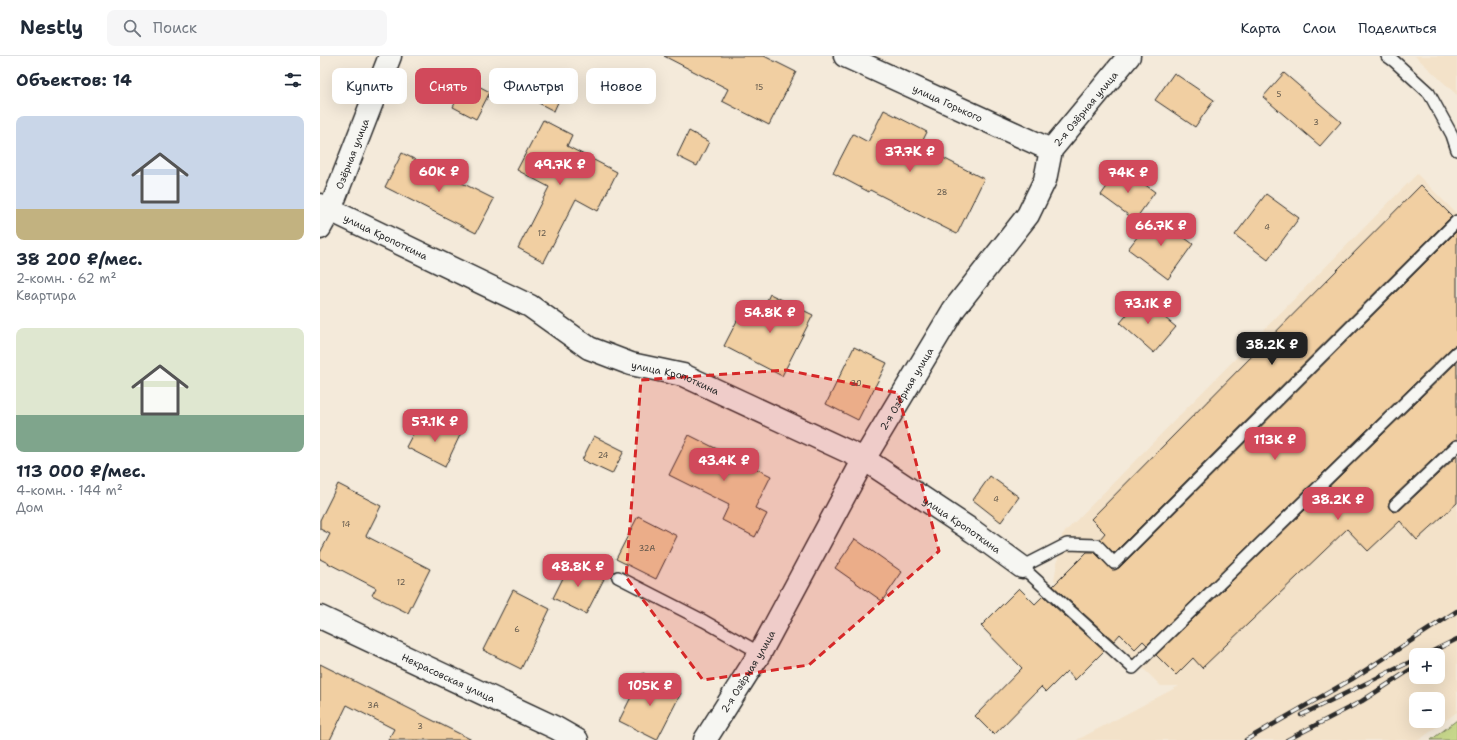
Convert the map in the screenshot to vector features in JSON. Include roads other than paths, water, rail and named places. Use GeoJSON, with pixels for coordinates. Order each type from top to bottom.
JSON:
{"type":"FeatureCollection","features":[{"type":"Feature","properties":{"kind":"street","name":"Озёрная улица"},"geometry":{"type":"LineString","coordinates":[[323,214],[390,56]]}},
{"type":"Feature","properties":{"kind":"street","name":"улица Горького"},"geometry":{"type":"LineString","coordinates":[[845,56],[1052,150]]}},
{"type":"Feature","properties":{"kind":"street","name":"2-я Озёрная улица"},"geometry":{"type":"LineString","coordinates":[[705,740],[760,653],[864,459],[954,309],[1028,215],[1045,180],[1052,150],[1129,56]]}},
{"type":"Feature","properties":{"kind":"street","name":"улица Кропоткина"},"geometry":{"type":"LineString","coordinates":[[323,214],[530,306],[589,348],[631,364],[683,375],[864,459],[974,532],[1022,567]]}},
{"type":"Feature","properties":{"kind":"street","name":"Некрасовская улица"},"geometry":{"type":"LineString","coordinates":[[320,617],[556,728],[577,740]]}},
{"type":"Feature","properties":{"kind":"lane"},"geometry":{"type":"LineString","coordinates":[[1387,56],[1429,93],[1452,135],[1457,150]]}},
{"type":"Feature","properties":{"kind":"lane"},"geometry":{"type":"LineString","coordinates":[[1457,221],[1114,563],[1097,545],[1067,544],[1022,567],[1133,668],[1457,352]]}},
{"type":"Feature","properties":{"kind":"lane"},"geometry":{"type":"LineString","coordinates":[[1394,504],[1457,446]]}},
{"type":"Feature","properties":{"kind":"lane"},"geometry":{"type":"LineString","coordinates":[[618,577],[760,653]]}},
{"type":"Feature","properties":{"kind":"railway"},"geometry":{"type":"LineString","coordinates":[[1246,740],[1352,679],[1457,611]]}},
{"type":"Feature","properties":{"kind":"railway"},"geometry":{"type":"LineString","coordinates":[[1439,648],[1457,639]]}},
{"type":"Feature","properties":{"kind":"railway"},"geometry":{"type":"LineString","coordinates":[[1301,715],[1409,662]]}},
{"type":"Feature","properties":{"kind":"railway"},"geometry":{"type":"LineString","coordinates":[[1287,740],[1362,701],[1409,671]]}}]}
